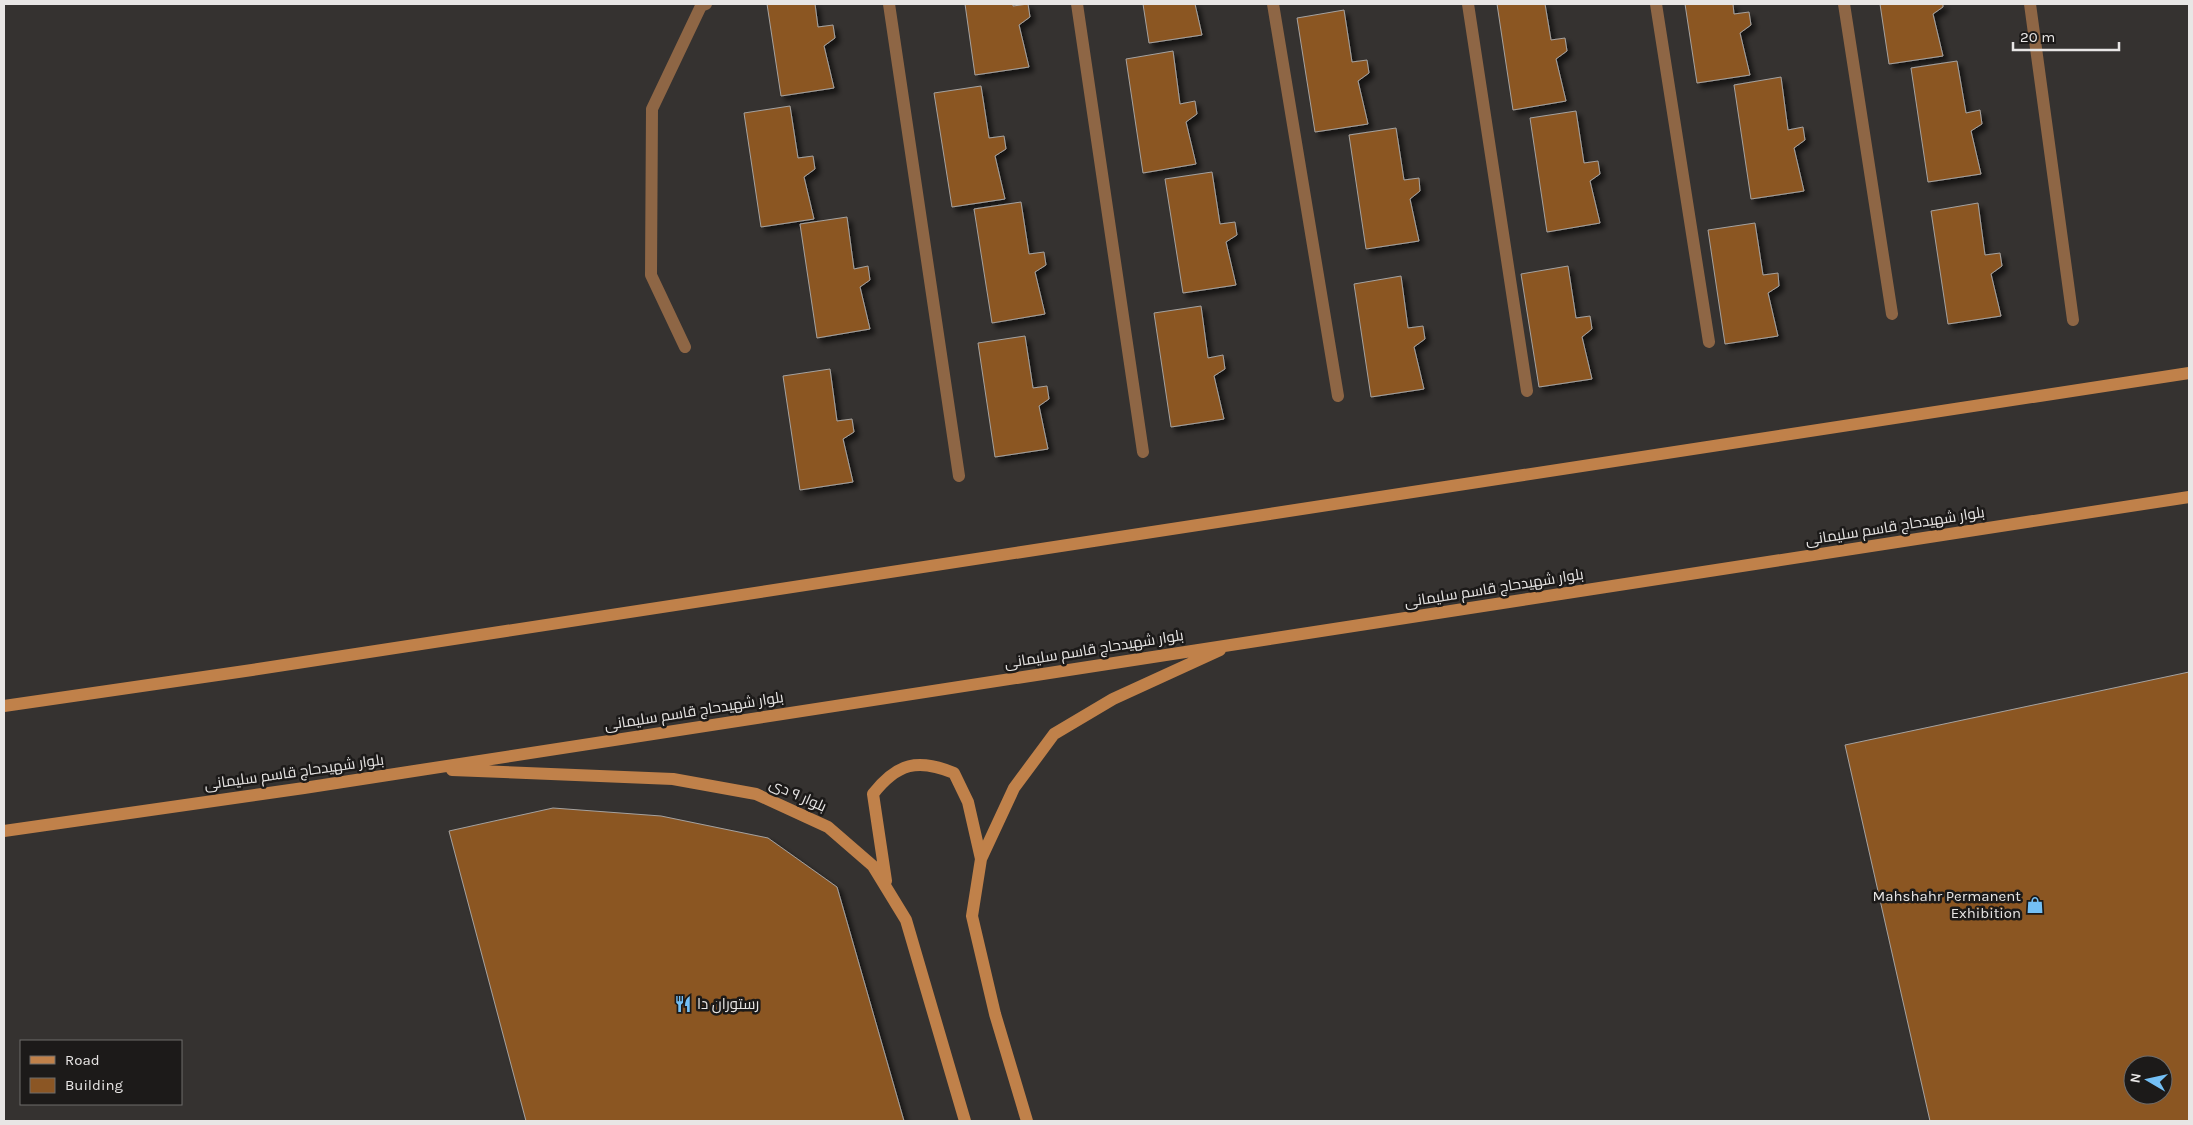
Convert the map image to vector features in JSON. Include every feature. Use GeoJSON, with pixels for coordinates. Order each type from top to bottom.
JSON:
{"type":"FeatureCollection","features":[{"type":"Feature","properties":{"kind":"main road"},"geometry":{"type":"LineString","coordinates":[[4,706],[252,670],[2189,373]]}},
{"type":"Feature","properties":{"kind":"main road","name":"بلوار شهیدحاج قاسم سلیمانی"},"geometry":{"type":"LineString","coordinates":[[4,831],[422,769],[2189,497]]}},
{"type":"Feature","properties":{"kind":"main road"},"geometry":{"type":"LineString","coordinates":[[1027,1121],[995,1014],[972,916],[981,859],[1014,788],[1054,734],[1113,699],[1234,644]]}},
{"type":"Feature","properties":{"kind":"main road"},"geometry":{"type":"LineString","coordinates":[[887,889],[873,794],[885,778],[912,765],[934,764],[954,773],[968,802],[981,859]]}},
{"type":"Feature","properties":{"kind":"main road","name":"بلوار ۹ دی"},"geometry":{"type":"LineString","coordinates":[[422,769],[673,779],[756,794],[828,827],[873,866],[906,920],[965,1121]]}},
{"type":"Feature","properties":{"kind":"street"},"geometry":{"type":"LineString","coordinates":[[685,347],[651,275],[652,109],[701,6],[706,4]]}},
{"type":"Feature","properties":{"kind":"street"},"geometry":{"type":"LineString","coordinates":[[890,4],[959,476]]}},
{"type":"Feature","properties":{"kind":"street"},"geometry":{"type":"LineString","coordinates":[[1077,4],[1143,452]]}},
{"type":"Feature","properties":{"kind":"street"},"geometry":{"type":"LineString","coordinates":[[1273,4],[1338,396]]}},
{"type":"Feature","properties":{"kind":"street"},"geometry":{"type":"LineString","coordinates":[[1468,4],[1527,391]]}},
{"type":"Feature","properties":{"kind":"street"},"geometry":{"type":"LineString","coordinates":[[1656,4],[1709,342]]}},
{"type":"Feature","properties":{"kind":"street"},"geometry":{"type":"LineString","coordinates":[[1844,4],[1892,314]]}},
{"type":"Feature","properties":{"kind":"street"},"geometry":{"type":"LineString","coordinates":[[2030,4],[2073,320]]}},
{"type":"Feature","properties":{"kind":"building"},"geometry":{"type":"Polygon","coordinates":[[[767,4],[815,4],[818,27],[833,25],[835,38],[824,46],[834,88],[781,96],[767,4]]]}},
{"type":"Feature","properties":{"kind":"building"},"geometry":{"type":"Polygon","coordinates":[[[965,4],[1013,4],[1013,6],[1028,4],[1030,17],[1019,25],[1029,67],[975,75],[965,4]]]}},
{"type":"Feature","properties":{"kind":"building"},"geometry":{"type":"Polygon","coordinates":[[[1143,4],[1195,4],[1202,35],[1149,43],[1143,4]]]}},
{"type":"Feature","properties":{"kind":"building"},"geometry":{"type":"Polygon","coordinates":[[[1497,4],[1545,4],[1551,40],[1565,38],[1567,51],[1556,59],[1566,101],[1513,110],[1497,4]]]}},
{"type":"Feature","properties":{"kind":"building"},"geometry":{"type":"Polygon","coordinates":[[[1685,4],[1733,4],[1734,14],[1749,12],[1751,25],[1740,33],[1750,75],[1697,83],[1685,4]]]}},
{"type":"Feature","properties":{"kind":"building"},"geometry":{"type":"Polygon","coordinates":[[[1880,4],[1943,4],[1943,7],[1933,14],[1943,56],[1889,64],[1880,4]]]}},
{"type":"Feature","properties":{"kind":"building"},"geometry":{"type":"Polygon","coordinates":[[[1344,10],[1352,62],[1367,60],[1369,73],[1358,81],[1368,124],[1315,132],[1297,18],[1344,10]]]}},
{"type":"Feature","properties":{"kind":"building"},"geometry":{"type":"Polygon","coordinates":[[[1173,51],[1180,104],[1195,101],[1197,114],[1186,122],[1196,164],[1143,173],[1126,59],[1173,51]]]}},
{"type":"Feature","properties":{"kind":"building"},"geometry":{"type":"Polygon","coordinates":[[[1957,61],[1966,113],[1980,110],[1982,124],[1971,131],[1981,174],[1928,182],[1911,68],[1957,61]]]}},
{"type":"Feature","properties":{"kind":"building"},"geometry":{"type":"Polygon","coordinates":[[[1781,77],[1788,130],[1803,127],[1805,140],[1794,148],[1804,191],[1751,199],[1734,85],[1781,77]]]}},
{"type":"Feature","properties":{"kind":"building"},"geometry":{"type":"Polygon","coordinates":[[[981,86],[989,138],[1004,136],[1006,149],[995,156],[1005,199],[952,207],[934,93],[981,86]]]}},
{"type":"Feature","properties":{"kind":"building"},"geometry":{"type":"Polygon","coordinates":[[[790,106],[798,158],[813,156],[815,169],[804,177],[814,219],[761,227],[744,113],[790,106]]]}},
{"type":"Feature","properties":{"kind":"building"},"geometry":{"type":"Polygon","coordinates":[[[1576,111],[1584,163],[1598,161],[1600,174],[1590,181],[1600,223],[1547,232],[1530,118],[1576,111]]]}},
{"type":"Feature","properties":{"kind":"building"},"geometry":{"type":"Polygon","coordinates":[[[1396,128],[1404,180],[1419,178],[1420,191],[1410,199],[1419,241],[1366,249],[1349,135],[1396,128]]]}},
{"type":"Feature","properties":{"kind":"building"},"geometry":{"type":"Polygon","coordinates":[[[1212,172],[1220,224],[1235,222],[1237,235],[1226,242],[1236,285],[1183,293],[1165,179],[1212,172]]]}},
{"type":"Feature","properties":{"kind":"building"},"geometry":{"type":"Polygon","coordinates":[[[1021,202],[1029,254],[1044,252],[1046,265],[1035,272],[1045,314],[992,323],[974,209],[1021,202]]]}},
{"type":"Feature","properties":{"kind":"building"},"geometry":{"type":"Polygon","coordinates":[[[1978,203],[1985,255],[2000,253],[2002,266],[1991,274],[2001,316],[1948,324],[1931,211],[1978,203]]]}},
{"type":"Feature","properties":{"kind":"building"},"geometry":{"type":"Polygon","coordinates":[[[847,217],[854,269],[868,266],[870,280],[860,287],[870,329],[817,338],[800,224],[847,217]]]}},
{"type":"Feature","properties":{"kind":"building"},"geometry":{"type":"Polygon","coordinates":[[[1755,223],[1763,275],[1778,273],[1779,286],[1768,293],[1778,336],[1725,344],[1708,230],[1755,223]]]}},
{"type":"Feature","properties":{"kind":"building"},"geometry":{"type":"Polygon","coordinates":[[[1568,266],[1576,318],[1590,316],[1592,329],[1582,337],[1592,379],[1539,387],[1521,274],[1568,266]]]}},
{"type":"Feature","properties":{"kind":"building"},"geometry":{"type":"Polygon","coordinates":[[[1401,276],[1408,328],[1423,326],[1425,339],[1414,347],[1424,389],[1371,397],[1354,284],[1401,276]]]}},
{"type":"Feature","properties":{"kind":"building"},"geometry":{"type":"Polygon","coordinates":[[[1201,306],[1208,358],[1223,355],[1225,369],[1214,376],[1224,419],[1171,427],[1154,313],[1201,306]]]}},
{"type":"Feature","properties":{"kind":"building"},"geometry":{"type":"Polygon","coordinates":[[[1025,336],[1033,388],[1047,386],[1049,399],[1039,406],[1048,449],[995,457],[978,343],[1025,336]]]}},
{"type":"Feature","properties":{"kind":"building"},"geometry":{"type":"Polygon","coordinates":[[[830,369],[837,421],[852,419],[854,432],[843,439],[853,482],[800,490],[783,376],[830,369]]]}},
{"type":"Feature","properties":{"kind":"building","name":"Mahshahr Permanent Exhibition"},"geometry":{"type":"Polygon","coordinates":[[[2189,672],[2189,1121],[1930,1121],[1845,745],[2189,672]]]}},
{"type":"Feature","properties":{"kind":"building","name":"رستوران دا"},"geometry":{"type":"Polygon","coordinates":[[[553,808],[661,816],[768,838],[837,887],[904,1121],[526,1121],[449,831],[553,808]]]}},
{"type":"Feature","properties":{"kind":"place","name":"Mahshahr Permanent Exhibition"},"geometry":{"type":"Point","coordinates":[2035,905]}},
{"type":"Feature","properties":{"kind":"place","name":"رستوران دا"},"geometry":{"type":"Point","coordinates":[683,1004]}}]}
